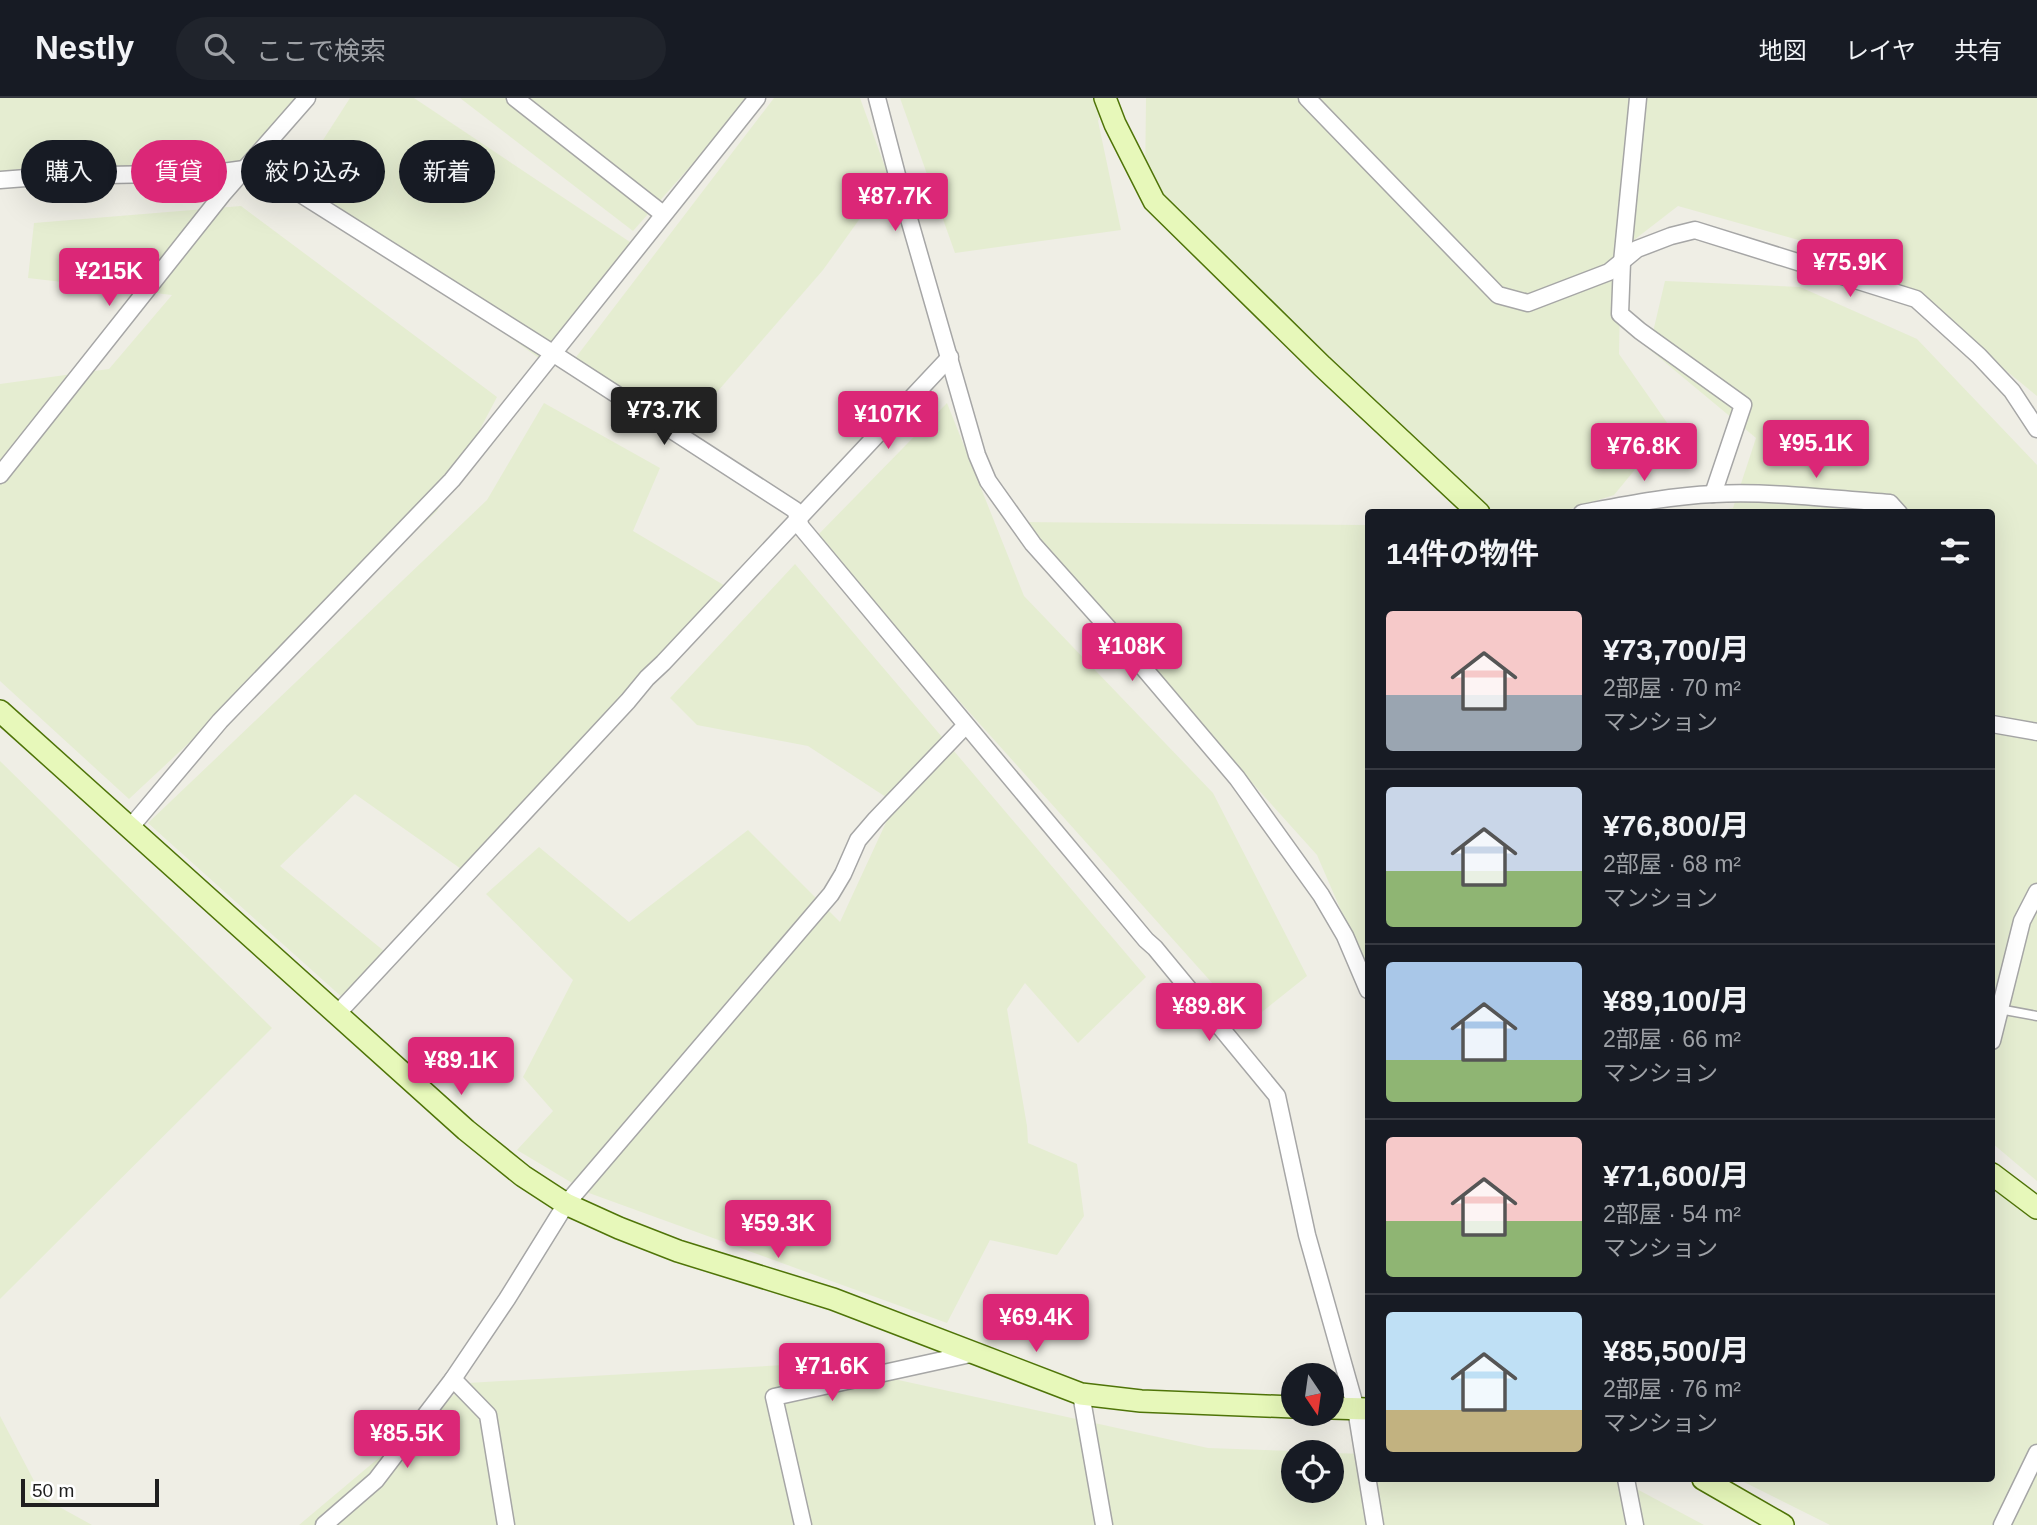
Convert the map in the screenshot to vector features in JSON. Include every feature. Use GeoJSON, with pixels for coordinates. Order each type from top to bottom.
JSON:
{"type":"FeatureCollection","features":[{"type":"Feature","properties":{"kind":"street"},"geometry":{"type":"LineString","coordinates":[[271,140],[307,98]]}},
{"type":"Feature","properties":{"kind":"street"},"geometry":{"type":"LineString","coordinates":[[515,98],[663,214]]}},
{"type":"Feature","properties":{"kind":"street"},"geometry":{"type":"LineString","coordinates":[[129,829],[220,721],[452,480],[757,98]]}},
{"type":"Feature","properties":{"kind":"street"},"geometry":{"type":"LineString","coordinates":[[877,98],[977,455],[988,481],[1033,544],[1237,778],[1321,895],[1345,936],[1365,983]]}},
{"type":"Feature","properties":{"kind":"street"},"geometry":{"type":"LineString","coordinates":[[1105,98],[1115,124],[1154,201],[1322,366],[1475,509]]}},
{"type":"Feature","properties":{"kind":"street"},"geometry":{"type":"LineString","coordinates":[[1307,98],[1498,295],[1528,303],[1609,272],[1637,249],[1695,230],[1916,299],[1979,356],[2012,391],[2037,429]]}},
{"type":"Feature","properties":{"kind":"street"},"geometry":{"type":"LineString","coordinates":[[1638,98],[1622,262],[1620,314],[1743,405],[1713,494]]}},
{"type":"Feature","properties":{"kind":"street"},"geometry":{"type":"LineString","coordinates":[[0,180],[52,176],[215,173],[241,169]]}},
{"type":"Feature","properties":{"kind":"street"},"geometry":{"type":"LineString","coordinates":[[0,475],[241,174]]}},
{"type":"Feature","properties":{"kind":"street"},"geometry":{"type":"LineString","coordinates":[[315,203],[795,510],[802,527],[1277,1096],[1307,1235],[1362,1409],[1365,1436]]}},
{"type":"Feature","properties":{"kind":"street"},"geometry":{"type":"LineString","coordinates":[[337,1014],[647,678],[950,357]]}},
{"type":"Feature","properties":{"kind":"street"},"geometry":{"type":"LineString","coordinates":[[1603,509],[1713,494],[1890,503],[1895,509]]}},
{"type":"Feature","properties":{"kind":"street"},"geometry":{"type":"LineString","coordinates":[[0,711],[466,1130],[523,1176],[566,1203],[619,1228],[678,1251],[833,1299],[1081,1394],[1142,1401],[1281,1406]]}},
{"type":"Feature","properties":{"kind":"street"},"geometry":{"type":"LineString","coordinates":[[324,1525],[376,1480],[453,1379],[507,1299],[566,1203],[831,894],[858,840],[966,725]]}},
{"type":"Feature","properties":{"kind":"street"},"geometry":{"type":"LineString","coordinates":[[1995,725],[2037,732]]}},
{"type":"Feature","properties":{"kind":"street"},"geometry":{"type":"LineString","coordinates":[[1995,1025],[2022,921],[2037,892]]}},
{"type":"Feature","properties":{"kind":"street"},"geometry":{"type":"LineString","coordinates":[[1995,1177],[2037,1208]]}},
{"type":"Feature","properties":{"kind":"street"},"geometry":{"type":"LineString","coordinates":[[803,1525],[774,1397],[975,1353]]}},
{"type":"Feature","properties":{"kind":"street"},"geometry":{"type":"LineString","coordinates":[[453,1379],[488,1415],[506,1525]]}},
{"type":"Feature","properties":{"kind":"street"},"geometry":{"type":"LineString","coordinates":[[1081,1394],[1104,1525]]}},
{"type":"Feature","properties":{"kind":"street"},"geometry":{"type":"LineString","coordinates":[[1344,1408],[1362,1409]]}},
{"type":"Feature","properties":{"kind":"street"},"geometry":{"type":"LineString","coordinates":[[2002,1525],[2037,1453]]}},
{"type":"Feature","properties":{"kind":"street"},"geometry":{"type":"LineString","coordinates":[[1370,1482],[1375,1525]]}},
{"type":"Feature","properties":{"kind":"street"},"geometry":{"type":"LineString","coordinates":[[1627,1482],[1635,1525]]}},
{"type":"Feature","properties":{"kind":"street"},"geometry":{"type":"LineString","coordinates":[[1708,1482],[1783,1525]]}},
{"type":"Feature","properties":{"kind":"lane"},"geometry":{"type":"LineString","coordinates":[[1998,1009],[2037,1016]]}},
{"type":"Feature","properties":{"kind":"green space"},"geometry":{"type":"Polygon","coordinates":[[[0,98],[307,98],[281,140],[241,140],[241,174],[227,174],[227,140],[131,140],[131,178],[117,179],[117,140],[21,140],[21,183],[0,184],[0,98]]]}},
{"type":"Feature","properties":{"kind":"green space"},"geometry":{"type":"Polygon","coordinates":[[[350,98],[414,98],[477,140],[399,140],[399,203],[495,203],[495,152],[636,246],[543,361],[325,203],[385,203],[385,140],[323,140],[350,98]]]}},
{"type":"Feature","properties":{"kind":"green space"},"geometry":{"type":"Polygon","coordinates":[[[460,98],[751,98],[633,231],[460,98]]]}},
{"type":"Feature","properties":{"kind":"green space"},"geometry":{"type":"Polygon","coordinates":[[[774,98],[860,98],[889,178],[823,270],[677,438],[570,365],[774,98]]]}},
{"type":"Feature","properties":{"kind":"green space"},"geometry":{"type":"Polygon","coordinates":[[[900,98],[1108,98],[1098,121],[1121,230],[955,253],[900,98]]]}},
{"type":"Feature","properties":{"kind":"green space"},"geometry":{"type":"Polygon","coordinates":[[[1146,98],[2037,98],[2037,396],[1870,260],[1678,206],[1621,250],[1619,354],[1670,427],[1614,495],[1570,509],[1469,509],[1145,189],[1146,98]]]}},
{"type":"Feature","properties":{"kind":"green space"},"geometry":{"type":"Polygon","coordinates":[[[241,206],[497,397],[437,511],[129,799],[0,681],[0,384],[109,369],[172,295],[28,278],[34,223],[241,206]]]}},
{"type":"Feature","properties":{"kind":"green space"},"geometry":{"type":"Polygon","coordinates":[[[1665,281],[1800,287],[1917,339],[2037,465],[2037,1181],[1995,1146],[1995,509],[1727,509],[1733,508],[1756,438],[1649,349],[1665,281]]]}},
{"type":"Feature","properties":{"kind":"green space"},"geometry":{"type":"Polygon","coordinates":[[[544,403],[660,468],[633,531],[727,587],[464,871],[355,794],[280,866],[395,960],[353,1007],[148,823],[487,500],[544,403]]]}},
{"type":"Feature","properties":{"kind":"green space"},"geometry":{"type":"Polygon","coordinates":[[[947,403],[1024,596],[1213,793],[1307,976],[1248,1023],[814,539],[947,403]]]}},
{"type":"Feature","properties":{"kind":"green space"},"geometry":{"type":"Polygon","coordinates":[[[1017,522],[1365,525],[1365,966],[1317,855],[1017,522]]]}},
{"type":"Feature","properties":{"kind":"green space"},"geometry":{"type":"Polygon","coordinates":[[[795,564],[1146,977],[1078,1043],[1025,983],[1007,1009],[1028,1143],[1077,1164],[1084,1216],[1057,1255],[990,1240],[947,1323],[589,1193],[517,1150],[553,1111],[523,1077],[573,980],[486,894],[539,847],[629,922],[748,830],[840,922],[895,803],[808,746],[697,725],[670,698],[795,564]]]}},
{"type":"Feature","properties":{"kind":"green space"},"geometry":{"type":"Polygon","coordinates":[[[0,761],[272,1028],[0,1299],[0,761]]]}},
{"type":"Feature","properties":{"kind":"green space"},"geometry":{"type":"Polygon","coordinates":[[[1995,1183],[2037,1219],[2037,1525],[1830,1525],[1744,1482],[1995,1482],[1995,1183]]]}},
{"type":"Feature","properties":{"kind":"green space"},"geometry":{"type":"Polygon","coordinates":[[[821,1363],[1208,1448],[1281,1451],[1281,1503],[1344,1503],[1344,1453],[1365,1454],[1365,1482],[1624,1482],[1704,1525],[299,1525],[468,1383],[821,1363]]]}},
{"type":"Feature","properties":{"kind":"green space"},"geometry":{"type":"Polygon","coordinates":[[[0,1416],[43,1498],[92,1525],[0,1525],[0,1416]]]}}]}
